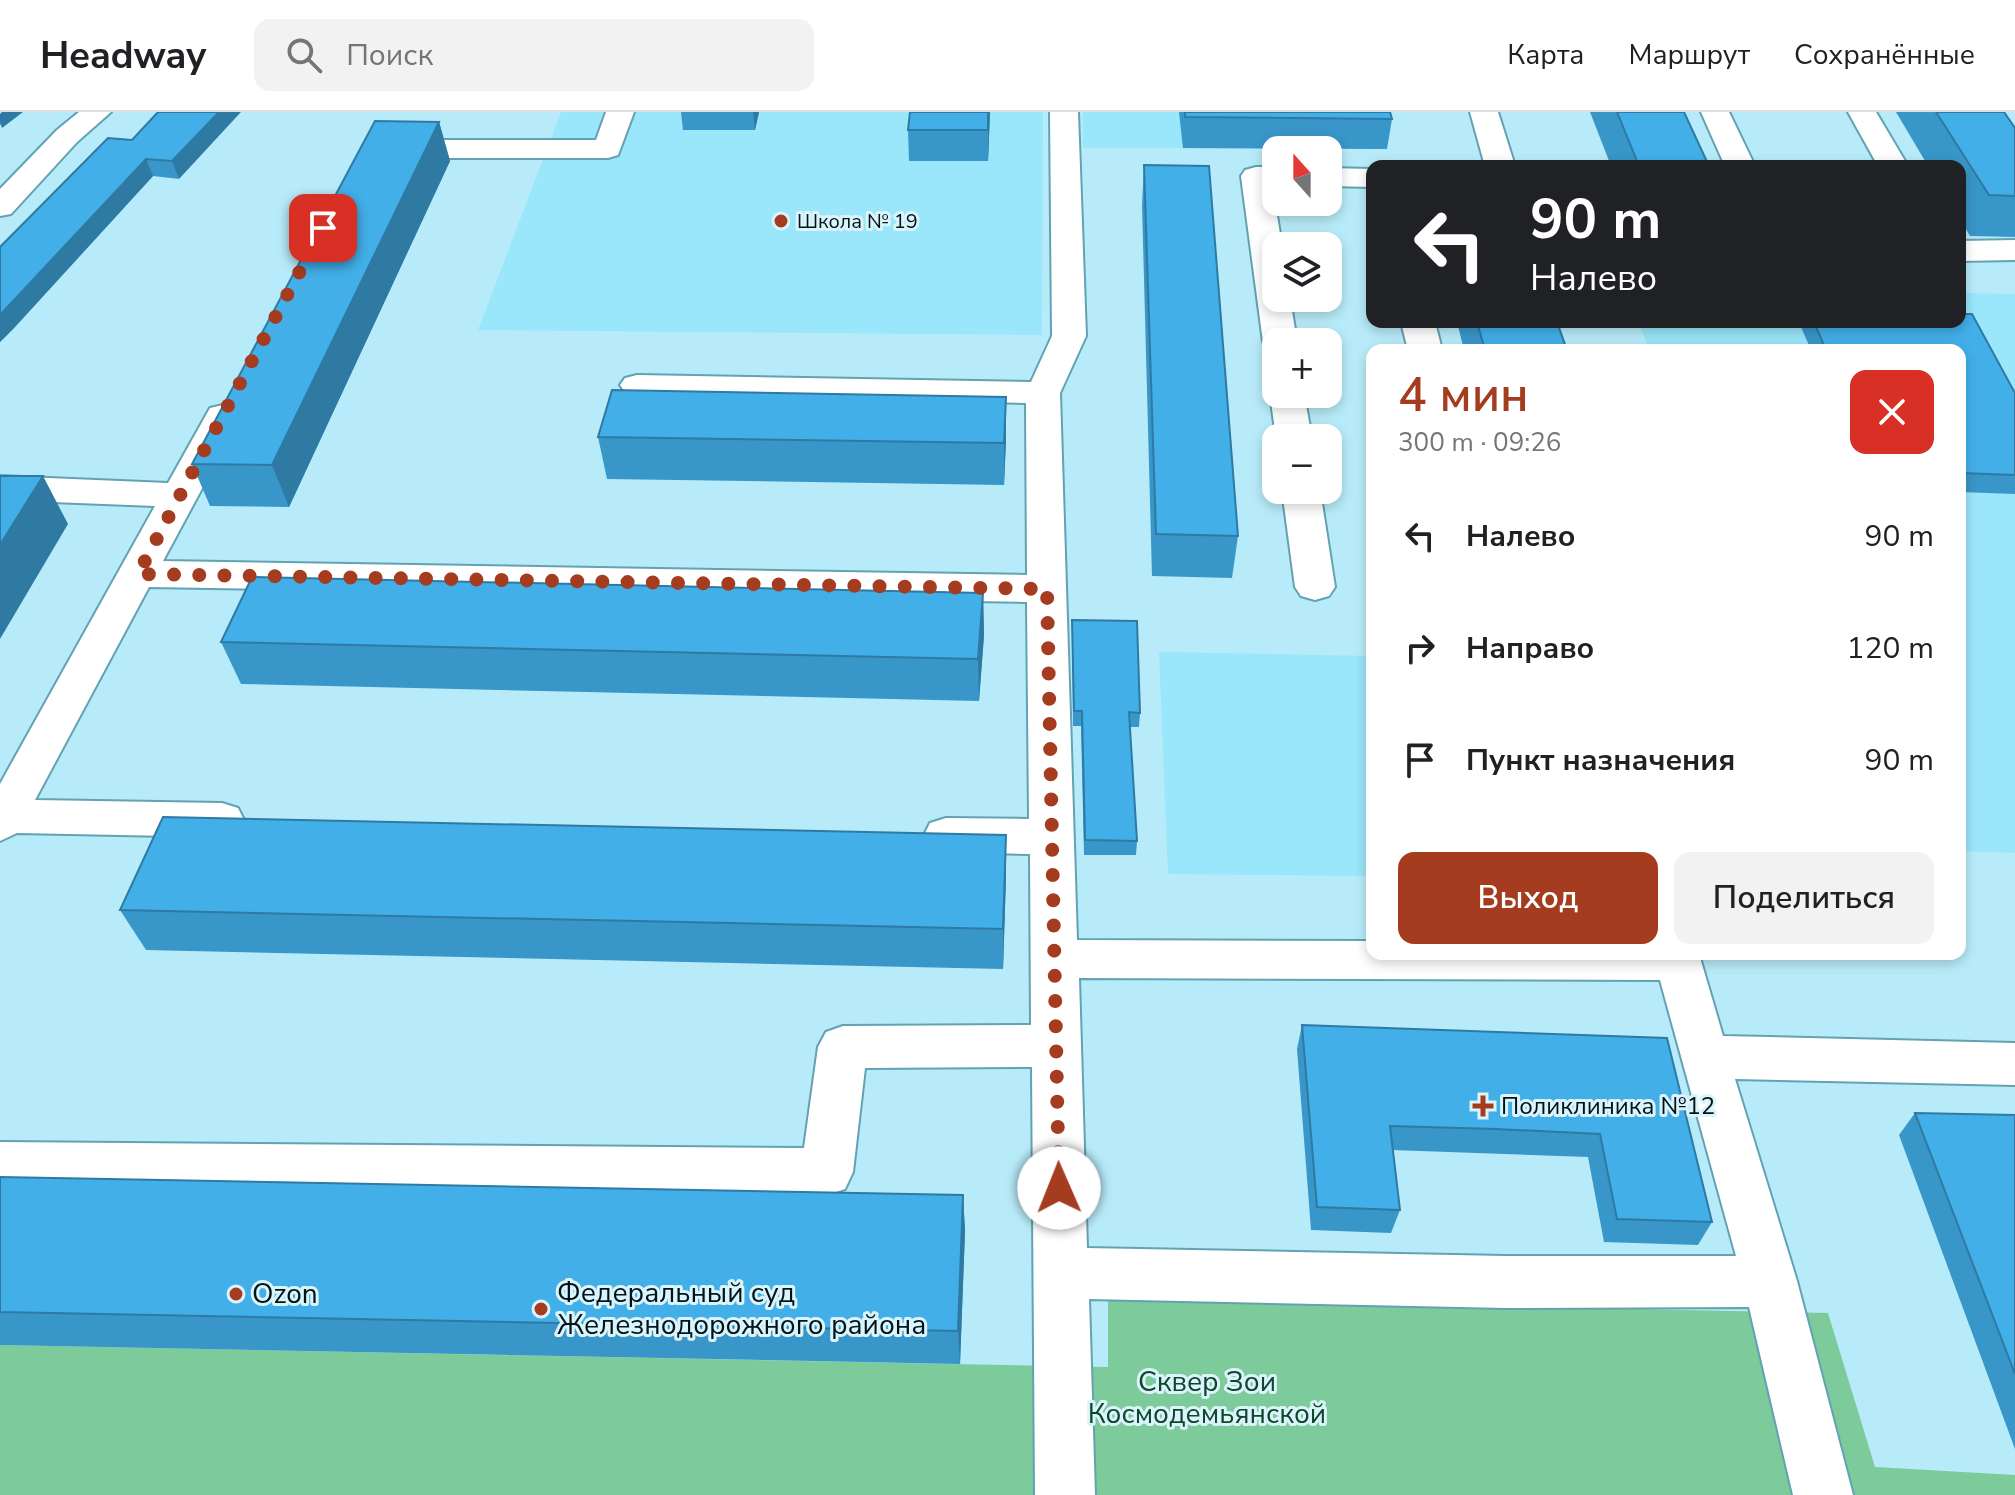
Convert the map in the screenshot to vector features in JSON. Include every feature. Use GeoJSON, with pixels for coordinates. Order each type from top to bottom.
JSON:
{"type":"FeatureCollection","features":[{"type":"Feature","properties":{"kind":"street"},"geometry":{"type":"LineString","coordinates":[[0,207],[67,136],[97,112]]}},
{"type":"Feature","properties":{"kind":"street"},"geometry":{"type":"LineString","coordinates":[[359,162],[366,148],[608,149],[620,112]]}},
{"type":"Feature","properties":{"kind":"street"},"geometry":{"type":"LineString","coordinates":[[1064,112],[1069,336],[1043,393],[1065,1495]]}},
{"type":"Feature","properties":{"kind":"street"},"geometry":{"type":"LineString","coordinates":[[1484,112],[1498,160]]}},
{"type":"Feature","properties":{"kind":"street"},"geometry":{"type":"LineString","coordinates":[[1715,112],[1737,160]]}},
{"type":"Feature","properties":{"kind":"street"},"geometry":{"type":"LineString","coordinates":[[1862,112],[1890,160]]}},
{"type":"Feature","properties":{"kind":"street"},"geometry":{"type":"LineString","coordinates":[[1262,176],[1256,176],[1278,328]]}},
{"type":"Feature","properties":{"kind":"street"},"geometry":{"type":"LineString","coordinates":[[1342,177],[1366,178]]}},
{"type":"Feature","properties":{"kind":"street"},"geometry":{"type":"LineString","coordinates":[[1966,251],[2015,250]]}},
{"type":"Feature","properties":{"kind":"street"},"geometry":{"type":"LineString","coordinates":[[240,384],[2,820],[259,821]]}},
{"type":"Feature","properties":{"kind":"street"},"geometry":{"type":"LineString","coordinates":[[637,385],[1043,393]]}},
{"type":"Feature","properties":{"kind":"street"},"geometry":{"type":"LineString","coordinates":[[0,488],[180,495]]}},
{"type":"Feature","properties":{"kind":"street"},"geometry":{"type":"LineString","coordinates":[[1303,504],[1315,587]]}},
{"type":"Feature","properties":{"kind":"street"},"geometry":{"type":"LineString","coordinates":[[138,574],[1047,589]]}},
{"type":"Feature","properties":{"kind":"street"},"geometry":{"type":"LineString","coordinates":[[909,834],[1052,837]]}},
{"type":"Feature","properties":{"kind":"street"},"geometry":{"type":"LineString","coordinates":[[1054,959],[1366,960]]}},
{"type":"Feature","properties":{"kind":"street"},"geometry":{"type":"LineString","coordinates":[[1366,960],[1679,961],[1770,1281],[1823,1495]]}},
{"type":"Feature","properties":{"kind":"street"},"geometry":{"type":"LineString","coordinates":[[0,1165],[827,1172],[843,1047],[1056,1046]]}},
{"type":"Feature","properties":{"kind":"street"},"geometry":{"type":"LineString","coordinates":[[1704,1057],[2015,1064]]}},
{"type":"Feature","properties":{"kind":"street"},"geometry":{"type":"LineString","coordinates":[[1060,1273],[1506,1282],[1770,1281]]}},
{"type":"Feature","properties":{"kind":"shaded area","name":"Школа № 19"},"geometry":{"type":"Polygon","coordinates":[[[561,112],[1043,112],[1042,335],[478,330],[561,112]]]}},
{"type":"Feature","properties":{"kind":"shaded area"},"geometry":{"type":"Polygon","coordinates":[[[1083,112],[1378,112],[1365,149],[1342,149],[1342,136],[1262,136],[1262,149],[1083,148],[1083,112]]]}},
{"type":"Feature","properties":{"kind":"shaded area"},"geometry":{"type":"Polygon","coordinates":[[[1966,293],[2015,294],[2015,853],[1966,851],[1966,344],[1647,344],[1641,328],[1966,328],[1966,293]]]}},
{"type":"Feature","properties":{"kind":"shaded area"},"geometry":{"type":"Polygon","coordinates":[[[1159,652],[1366,656],[1366,876],[1168,874],[1159,652]]]}},
{"type":"Feature","properties":{"kind":"green space","name":"Сквер Зои Космодемьянской"},"geometry":{"type":"Polygon","coordinates":[[[1108,1298],[1828,1313],[1875,1467],[2015,1475],[2015,1495],[0,1495],[0,1345],[1108,1367],[1108,1298]]]}},
{"type":"Feature","properties":{"kind":"building"},"geometry":{"type":"Polygon","coordinates":[[[158,112],[219,112],[172,161],[146,159],[0,315],[0,247],[108,138],[132,140],[158,112]]]}},
{"type":"Feature","properties":{"kind":"building"},"geometry":{"type":"Polygon","coordinates":[[[910,112],[988,112],[988,130],[908,130],[910,112]]]}},
{"type":"Feature","properties":{"kind":"building"},"geometry":{"type":"Polygon","coordinates":[[[1185,112],[1390,112],[1392,119],[1185,117],[1185,112]]]}},
{"type":"Feature","properties":{"kind":"building"},"geometry":{"type":"Polygon","coordinates":[[[1617,112],[1684,112],[1706,160],[1637,160],[1617,112]]]}},
{"type":"Feature","properties":{"kind":"building"},"geometry":{"type":"Polygon","coordinates":[[[1936,112],[2004,112],[2015,128],[2015,196],[1989,195],[1936,112]]]}},
{"type":"Feature","properties":{"kind":"building"},"geometry":{"type":"Polygon","coordinates":[[[375,121],[439,122],[272,465],[192,464],[375,121]]]}},
{"type":"Feature","properties":{"kind":"building"},"geometry":{"type":"Polygon","coordinates":[[[1144,165],[1209,166],[1238,536],[1156,534],[1144,165]]]}},
{"type":"Feature","properties":{"kind":"building"},"geometry":{"type":"Polygon","coordinates":[[[1966,314],[1972,314],[2015,393],[2015,475],[1966,473],[1966,344],[1823,344],[1817,328],[1966,328],[1966,314]]]}},
{"type":"Feature","properties":{"kind":"building"},"geometry":{"type":"Polygon","coordinates":[[[1479,328],[1559,328],[1565,344],[1483,344],[1479,328]]]}},
{"type":"Feature","properties":{"kind":"building"},"geometry":{"type":"Polygon","coordinates":[[[612,390],[1006,397],[1004,443],[598,437],[612,390]]]}},
{"type":"Feature","properties":{"kind":"building"},"geometry":{"type":"Polygon","coordinates":[[[0,476],[43,476],[0,545],[0,476]]]}},
{"type":"Feature","properties":{"kind":"building"},"geometry":{"type":"Polygon","coordinates":[[[252,577],[983,593],[978,659],[221,642],[252,577]]]}},
{"type":"Feature","properties":{"kind":"building"},"geometry":{"type":"Polygon","coordinates":[[[1072,620],[1137,621],[1140,713],[1129,712],[1137,841],[1085,840],[1082,711],[1074,711],[1072,620]]]}},
{"type":"Feature","properties":{"kind":"building"},"geometry":{"type":"Polygon","coordinates":[[[163,817],[1006,835],[1003,929],[120,910],[163,817]]]}},
{"type":"Feature","properties":{"kind":"building","name":"Поликлиника №12"},"geometry":{"type":"Polygon","coordinates":[[[1302,1025],[1667,1038],[1712,1222],[1617,1219],[1600,1134],[1496,1129],[1390,1126],[1400,1210],[1317,1207],[1302,1025]]]}},
{"type":"Feature","properties":{"kind":"building"},"geometry":{"type":"Polygon","coordinates":[[[1915,1113],[2015,1115],[2015,1374],[1915,1113]]]}},
{"type":"Feature","properties":{"kind":"building"},"geometry":{"type":"Polygon","coordinates":[[[0,1177],[963,1195],[958,1331],[0,1312],[0,1177]]]}},
{"type":"Feature","properties":{"kind":"place","name":"Школа № 19"},"geometry":{"type":"Point","coordinates":[781,221]}},
{"type":"Feature","properties":{"kind":"place","name":"Поликлиника №12"},"geometry":{"type":"Point","coordinates":[1483,1106]}},
{"type":"Feature","properties":{"kind":"place","name":"Ozon"},"geometry":{"type":"Point","coordinates":[236,1294]}},
{"type":"Feature","properties":{"kind":"place","name":"Федеральный суд Железнодорожного района"},"geometry":{"type":"Point","coordinates":[541,1309]}},
{"type":"Feature","properties":{"kind":"route"},"geometry":{"type":"LineString","coordinates":[[323,228],[138,574],[1047,589],[1059,1188]]}}]}
